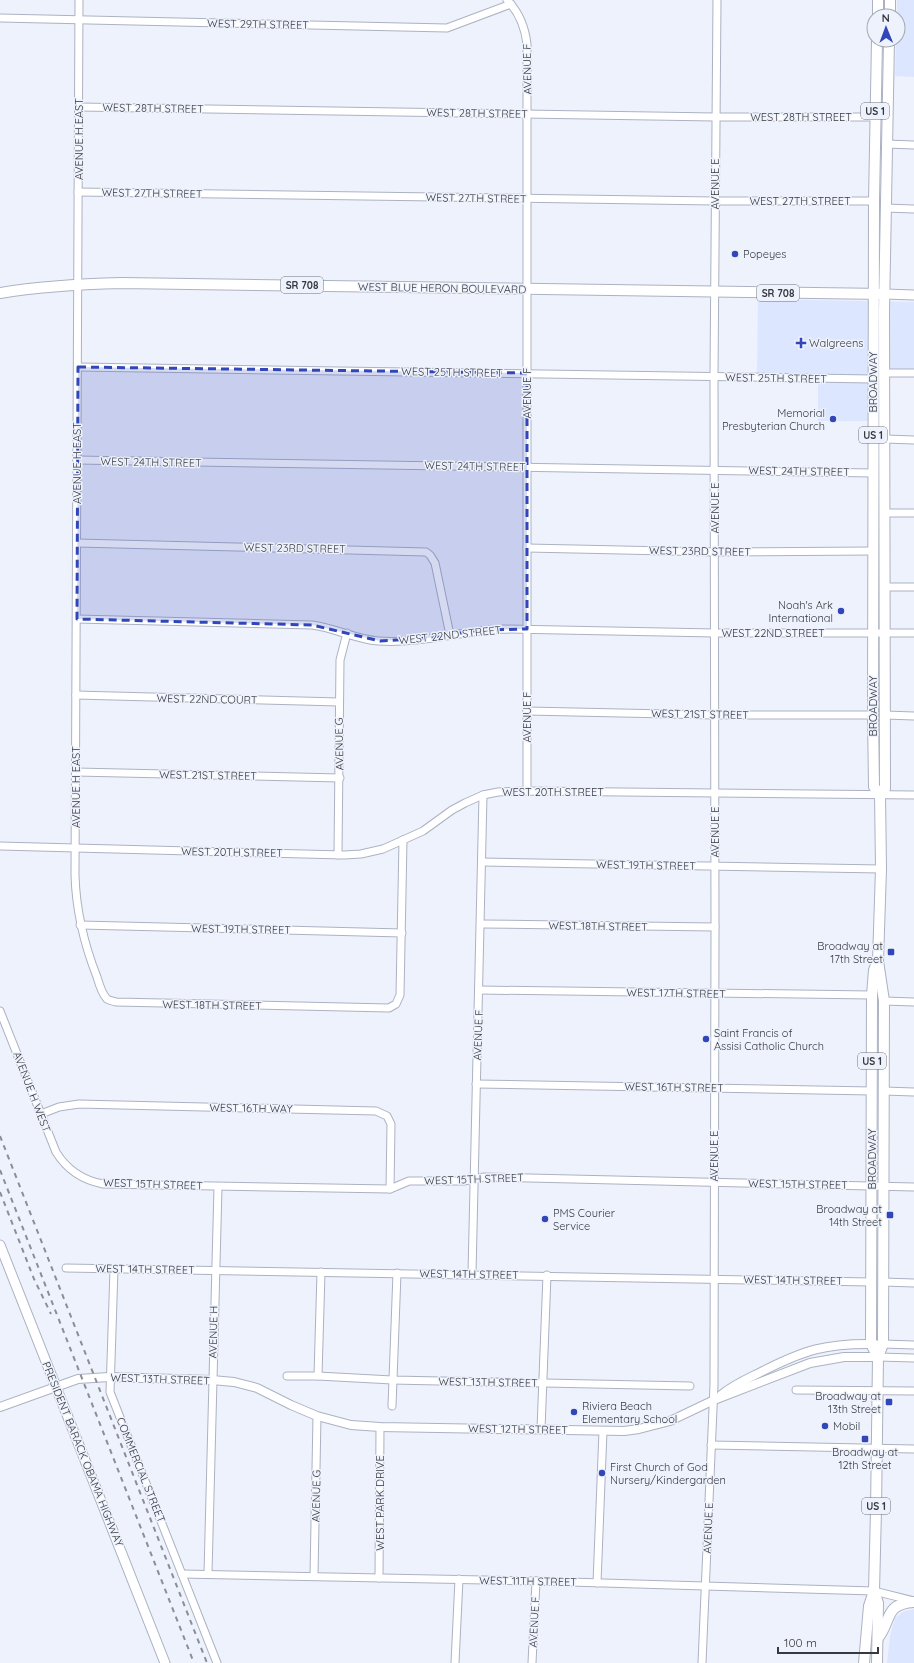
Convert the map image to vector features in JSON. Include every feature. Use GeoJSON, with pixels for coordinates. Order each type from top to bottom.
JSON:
{"type":"FeatureCollection","features":[{"type":"Feature","properties":{"kind":"main road","name":"BROADWAY"},"geometry":{"type":"LineString","coordinates":[[864,1663],[869,1606],[874,1591],[878,1357],[883,1344],[884,1001],[878,961],[881,869],[880,794],[874,787],[873,715],[874,202],[877,48]]}},
{"type":"Feature","properties":{"kind":"main road","name":"BROADWAY"},"geometry":{"type":"LineString","coordinates":[[880,794],[885,789],[885,294],[886,144],[889,48]]}},
{"type":"Feature","properties":{"kind":"main road"},"geometry":{"type":"LineString","coordinates":[[876,80],[881,89],[880,136],[886,144]]}},
{"type":"Feature","properties":{"kind":"main road","name":"WEST BLUE HERON BOULEVARD"},"geometry":{"type":"LineString","coordinates":[[0,294],[47,286],[78,284],[310,285],[885,294]]}},
{"type":"Feature","properties":{"kind":"main road"},"geometry":{"type":"LineString","coordinates":[[885,294],[914,294]]}},
{"type":"Feature","properties":{"kind":"main road","name":"BROADWAY"},"geometry":{"type":"LineString","coordinates":[[878,961],[874,970],[872,995],[871,1282],[871,1344],[878,1357]]}},
{"type":"Feature","properties":{"kind":"main road","name":"PRESIDENT BARACK OBAMA HIGHWAY"},"geometry":{"type":"LineString","coordinates":[[0,1245],[165,1663]]}},
{"type":"Feature","properties":{"kind":"main road","name":"BROADWAY"},"geometry":{"type":"LineString","coordinates":[[874,1591],[878,1603],[877,1663]]}},
{"type":"Feature","properties":{"kind":"main road"},"geometry":{"type":"LineString","coordinates":[[878,1638],[884,1631],[888,1615],[892,1610],[901,1604],[914,1601]]}},
{"type":"Feature","properties":{"kind":"street","name":"AVENUE H EAST"},"geometry":{"type":"LineString","coordinates":[[79,0],[76,890],[80,925]]}},
{"type":"Feature","properties":{"kind":"street","name":"AVENUE E"},"geometry":{"type":"LineString","coordinates":[[702,1663],[714,1400],[714,377],[717,0]]}},
{"type":"Feature","properties":{"kind":"street","name":"WEST 29TH STREET"},"geometry":{"type":"LineString","coordinates":[[0,18],[79,21],[447,28],[509,2]]}},
{"type":"Feature","properties":{"kind":"street","name":"AVENUE F"},"geometry":{"type":"LineString","coordinates":[[509,2],[518,14],[526,34],[527,44],[527,791]]}},
{"type":"Feature","properties":{"kind":"street","name":"WEST 28TH STREET"},"geometry":{"type":"LineString","coordinates":[[79,107],[716,117],[875,117]]}},
{"type":"Feature","properties":{"kind":"street"},"geometry":{"type":"LineString","coordinates":[[886,144],[914,145]]}},
{"type":"Feature","properties":{"kind":"street","name":"WEST 27TH STREET"},"geometry":{"type":"LineString","coordinates":[[78,192],[874,202]]}},
{"type":"Feature","properties":{"kind":"street"},"geometry":{"type":"LineString","coordinates":[[886,208],[914,209]]}},
{"type":"Feature","properties":{"kind":"street","name":"WEST 25TH STREET"},"geometry":{"type":"LineString","coordinates":[[78,367],[873,379]]}},
{"type":"Feature","properties":{"kind":"street"},"geometry":{"type":"LineString","coordinates":[[885,373],[914,373]]}},
{"type":"Feature","properties":{"kind":"street"},"geometry":{"type":"LineString","coordinates":[[885,439],[914,440]]}},
{"type":"Feature","properties":{"kind":"street","name":"WEST 24TH STREET"},"geometry":{"type":"LineString","coordinates":[[77,460],[527,466],[874,473]]}},
{"type":"Feature","properties":{"kind":"street"},"geometry":{"type":"LineString","coordinates":[[885,513],[914,513]]}},
{"type":"Feature","properties":{"kind":"street","name":"WEST 23RD STREET"},"geometry":{"type":"LineString","coordinates":[[77,543],[426,552],[435,563],[450,635]]}},
{"type":"Feature","properties":{"kind":"street","name":"WEST 23RD STREET"},"geometry":{"type":"LineString","coordinates":[[527,548],[715,552],[873,551]]}},
{"type":"Feature","properties":{"kind":"street"},"geometry":{"type":"LineString","coordinates":[[885,587],[914,587]]}},
{"type":"Feature","properties":{"kind":"street","name":"WEST 22ND STREET"},"geometry":{"type":"LineString","coordinates":[[76,619],[312,625],[336,629],[368,640],[380,641],[418,639],[481,630],[527,629],[715,633],[914,633]]}},
{"type":"Feature","properties":{"kind":"street","name":"AVENUE G"},"geometry":{"type":"LineString","coordinates":[[338,855],[340,778],[340,660],[347,633]]}},
{"type":"Feature","properties":{"kind":"street","name":"WEST 22ND COURT"},"geometry":{"type":"LineString","coordinates":[[76,695],[339,702]]}},
{"type":"Feature","properties":{"kind":"street","name":"WEST 21ST STREET"},"geometry":{"type":"LineString","coordinates":[[527,712],[715,715],[873,715]]}},
{"type":"Feature","properties":{"kind":"street"},"geometry":{"type":"LineString","coordinates":[[885,715],[914,716]]}},
{"type":"Feature","properties":{"kind":"street","name":"WEST 21ST STREET"},"geometry":{"type":"LineString","coordinates":[[76,772],[340,778]]}},
{"type":"Feature","properties":{"kind":"street","name":"WEST 20TH STREET"},"geometry":{"type":"LineString","coordinates":[[0,846],[338,855],[372,852],[384,849],[424,831],[465,803],[483,795],[498,792],[527,791],[914,795]]}},
{"type":"Feature","properties":{"kind":"street","name":"AVENUE F"},"geometry":{"type":"LineString","coordinates":[[472,1274],[483,795]]}},
{"type":"Feature","properties":{"kind":"street"},"geometry":{"type":"LineString","coordinates":[[402,933],[403,840]]}},
{"type":"Feature","properties":{"kind":"street","name":"WEST 19TH STREET"},"geometry":{"type":"LineString","coordinates":[[482,862],[881,869]]}},
{"type":"Feature","properties":{"kind":"street","name":"WEST 18TH STREET"},"geometry":{"type":"LineString","coordinates":[[481,924],[715,927]]}},
{"type":"Feature","properties":{"kind":"street","name":"WEST 19TH STREET"},"geometry":{"type":"LineString","coordinates":[[80,925],[402,933]]}},
{"type":"Feature","properties":{"kind":"street","name":"WEST 18TH STREET"},"geometry":{"type":"LineString","coordinates":[[80,925],[90,959],[103,992],[107,999],[111,1001],[385,1009],[396,1004],[400,995],[402,933]]}},
{"type":"Feature","properties":{"kind":"street","name":"WEST 17TH STREET"},"geometry":{"type":"LineString","coordinates":[[479,990],[872,995]]}},
{"type":"Feature","properties":{"kind":"street"},"geometry":{"type":"LineString","coordinates":[[884,1001],[914,1002]]}},
{"type":"Feature","properties":{"kind":"street","name":"AVENUE H WEST"},"geometry":{"type":"LineString","coordinates":[[0,1011],[56,1152],[70,1170]]}},
{"type":"Feature","properties":{"kind":"street","name":"WEST 16TH STREET"},"geometry":{"type":"LineString","coordinates":[[476,1084],[872,1091]]}},
{"type":"Feature","properties":{"kind":"street"},"geometry":{"type":"LineString","coordinates":[[884,1091],[914,1092]]}},
{"type":"Feature","properties":{"kind":"street","name":"WEST 16TH WAY"},"geometry":{"type":"LineString","coordinates":[[41,1114],[59,1107],[79,1104],[376,1111],[387,1116],[391,1124],[390,1189]]}},
{"type":"Feature","properties":{"kind":"street","name":"WEST 15TH STREET"},"geometry":{"type":"LineString","coordinates":[[70,1170],[84,1178],[103,1184],[218,1187],[390,1189],[409,1181],[464,1181],[484,1177],[914,1187]]}},
{"type":"Feature","properties":{"kind":"street","name":"AVENUE H"},"geometry":{"type":"LineString","coordinates":[[208,1573],[218,1187]]}},
{"type":"Feature","properties":{"kind":"street","name":"WEST 14TH STREET"},"geometry":{"type":"LineString","coordinates":[[66,1268],[547,1275],[871,1282]]}},
{"type":"Feature","properties":{"kind":"street","name":"COMMERCIAL STREET"},"geometry":{"type":"LineString","coordinates":[[114,1269],[109,1377],[110,1392],[217,1663]]}},
{"type":"Feature","properties":{"kind":"street"},"geometry":{"type":"LineString","coordinates":[[318,1376],[321,1272]]}},
{"type":"Feature","properties":{"kind":"street"},"geometry":{"type":"LineString","coordinates":[[392,1406],[398,1273]]}},
{"type":"Feature","properties":{"kind":"street"},"geometry":{"type":"LineString","coordinates":[[541,1430],[547,1275]]}},
{"type":"Feature","properties":{"kind":"street"},"geometry":{"type":"LineString","coordinates":[[883,1282],[914,1283]]}},
{"type":"Feature","properties":{"kind":"street","name":"WEST 12TH STREET"},"geometry":{"type":"LineString","coordinates":[[714,1400],[732,1386],[787,1358],[808,1350],[844,1344],[883,1344]]}},
{"type":"Feature","properties":{"kind":"street"},"geometry":{"type":"LineString","coordinates":[[883,1344],[914,1345]]}},
{"type":"Feature","properties":{"kind":"street","name":"WEST 12TH STREET"},"geometry":{"type":"LineString","coordinates":[[317,1416],[351,1425],[380,1427],[624,1431],[670,1421],[714,1400],[822,1360],[844,1357],[878,1357]]}},
{"type":"Feature","properties":{"kind":"street"},"geometry":{"type":"LineString","coordinates":[[878,1357],[914,1358]]}},
{"type":"Feature","properties":{"kind":"street","name":"WEST 13TH STREET"},"geometry":{"type":"LineString","coordinates":[[287,1376],[392,1380],[690,1386]]}},
{"type":"Feature","properties":{"kind":"street","name":"WEST 13TH STREET"},"geometry":{"type":"LineString","coordinates":[[0,1407],[78,1379],[109,1377],[234,1382],[257,1388],[291,1406],[317,1416]]}},
{"type":"Feature","properties":{"kind":"street"},"geometry":{"type":"LineString","coordinates":[[796,1390],[914,1391]]}},
{"type":"Feature","properties":{"kind":"street","name":"AVENUE G"},"geometry":{"type":"LineString","coordinates":[[314,1576],[317,1416]]}},
{"type":"Feature","properties":{"kind":"street","name":"WEST PARK DRIVE"},"geometry":{"type":"LineString","coordinates":[[380,1427],[380,1578]]}},
{"type":"Feature","properties":{"kind":"street"},"geometry":{"type":"LineString","coordinates":[[597,1583],[603,1431]]}},
{"type":"Feature","properties":{"kind":"street"},"geometry":{"type":"LineString","coordinates":[[711,1445],[914,1449]]}},
{"type":"Feature","properties":{"kind":"street","name":"WEST 11TH STREET"},"geometry":{"type":"LineString","coordinates":[[182,1574],[208,1573],[459,1579],[874,1591],[914,1601]]}},
{"type":"Feature","properties":{"kind":"street"},"geometry":{"type":"LineString","coordinates":[[455,1663],[459,1579]]}},
{"type":"Feature","properties":{"kind":"street","name":"AVENUE F"},"geometry":{"type":"LineString","coordinates":[[532,1663],[536,1581]]}},
{"type":"Feature","properties":{"kind":"highlighted area"},"geometry":{"type":"Polygon","coordinates":[[[78,367],[527,373],[527,629],[481,630],[426,638],[380,641],[312,625],[77,619],[78,367]]]}},
{"type":"Feature","properties":{"kind":"shaded area"},"geometry":{"type":"Polygon","coordinates":[[[897,0],[914,0],[914,77],[895,76],[896,48],[906,48],[906,8],[897,8],[897,0]]]}},
{"type":"Feature","properties":{"kind":"shaded area"},"geometry":{"type":"Polygon","coordinates":[[[758,299],[914,302],[914,369],[868,369],[868,421],[818,421],[818,373],[757,374],[758,299]]]}},
{"type":"Feature","properties":{"kind":"shaded area"},"geometry":{"type":"Polygon","coordinates":[[[914,1609],[914,1663],[887,1663],[890,1636],[895,1618],[904,1611],[914,1609]]]}},
{"type":"Feature","properties":{"kind":"railway"},"geometry":{"type":"LineString","coordinates":[[0,1136],[207,1663]]}},
{"type":"Feature","properties":{"kind":"railway"},"geometry":{"type":"LineString","coordinates":[[0,1170],[194,1663]]}},
{"type":"Feature","properties":{"kind":"railway"},"geometry":{"type":"LineString","coordinates":[[0,1192],[34,1279],[51,1314]]}},
{"type":"Feature","properties":{"kind":"place","name":"Popeyes"},"geometry":{"type":"Point","coordinates":[735,254]}},
{"type":"Feature","properties":{"kind":"place","name":"Walgreens"},"geometry":{"type":"Point","coordinates":[801,343]}},
{"type":"Feature","properties":{"kind":"place","name":"Memorial Presbyterian Church"},"geometry":{"type":"Point","coordinates":[833,419]}},
{"type":"Feature","properties":{"kind":"place","name":"Noah's Ark International"},"geometry":{"type":"Point","coordinates":[841,611]}},
{"type":"Feature","properties":{"kind":"place","name":"Broadway at 17th Street"},"geometry":{"type":"Point","coordinates":[891,952]}},
{"type":"Feature","properties":{"kind":"place","name":"Saint Francis of Assisi Catholic Church"},"geometry":{"type":"Point","coordinates":[706,1039]}},
{"type":"Feature","properties":{"kind":"place","name":"Broadway at 14th Street"},"geometry":{"type":"Point","coordinates":[890,1215]}},
{"type":"Feature","properties":{"kind":"place","name":"PMS Courier Service"},"geometry":{"type":"Point","coordinates":[545,1219]}},
{"type":"Feature","properties":{"kind":"place","name":"Broadway at 13th Street"},"geometry":{"type":"Point","coordinates":[889,1402]}},
{"type":"Feature","properties":{"kind":"place","name":"Riviera Beach Elementary School"},"geometry":{"type":"Point","coordinates":[574,1412]}},
{"type":"Feature","properties":{"kind":"place","name":"Mobil"},"geometry":{"type":"Point","coordinates":[825,1426]}},
{"type":"Feature","properties":{"kind":"place","name":"Broadway at 12th Street"},"geometry":{"type":"Point","coordinates":[865,1439]}},
{"type":"Feature","properties":{"kind":"place","name":"First Church of God Nursery/Kindergarden"},"geometry":{"type":"Point","coordinates":[602,1473]}}]}
